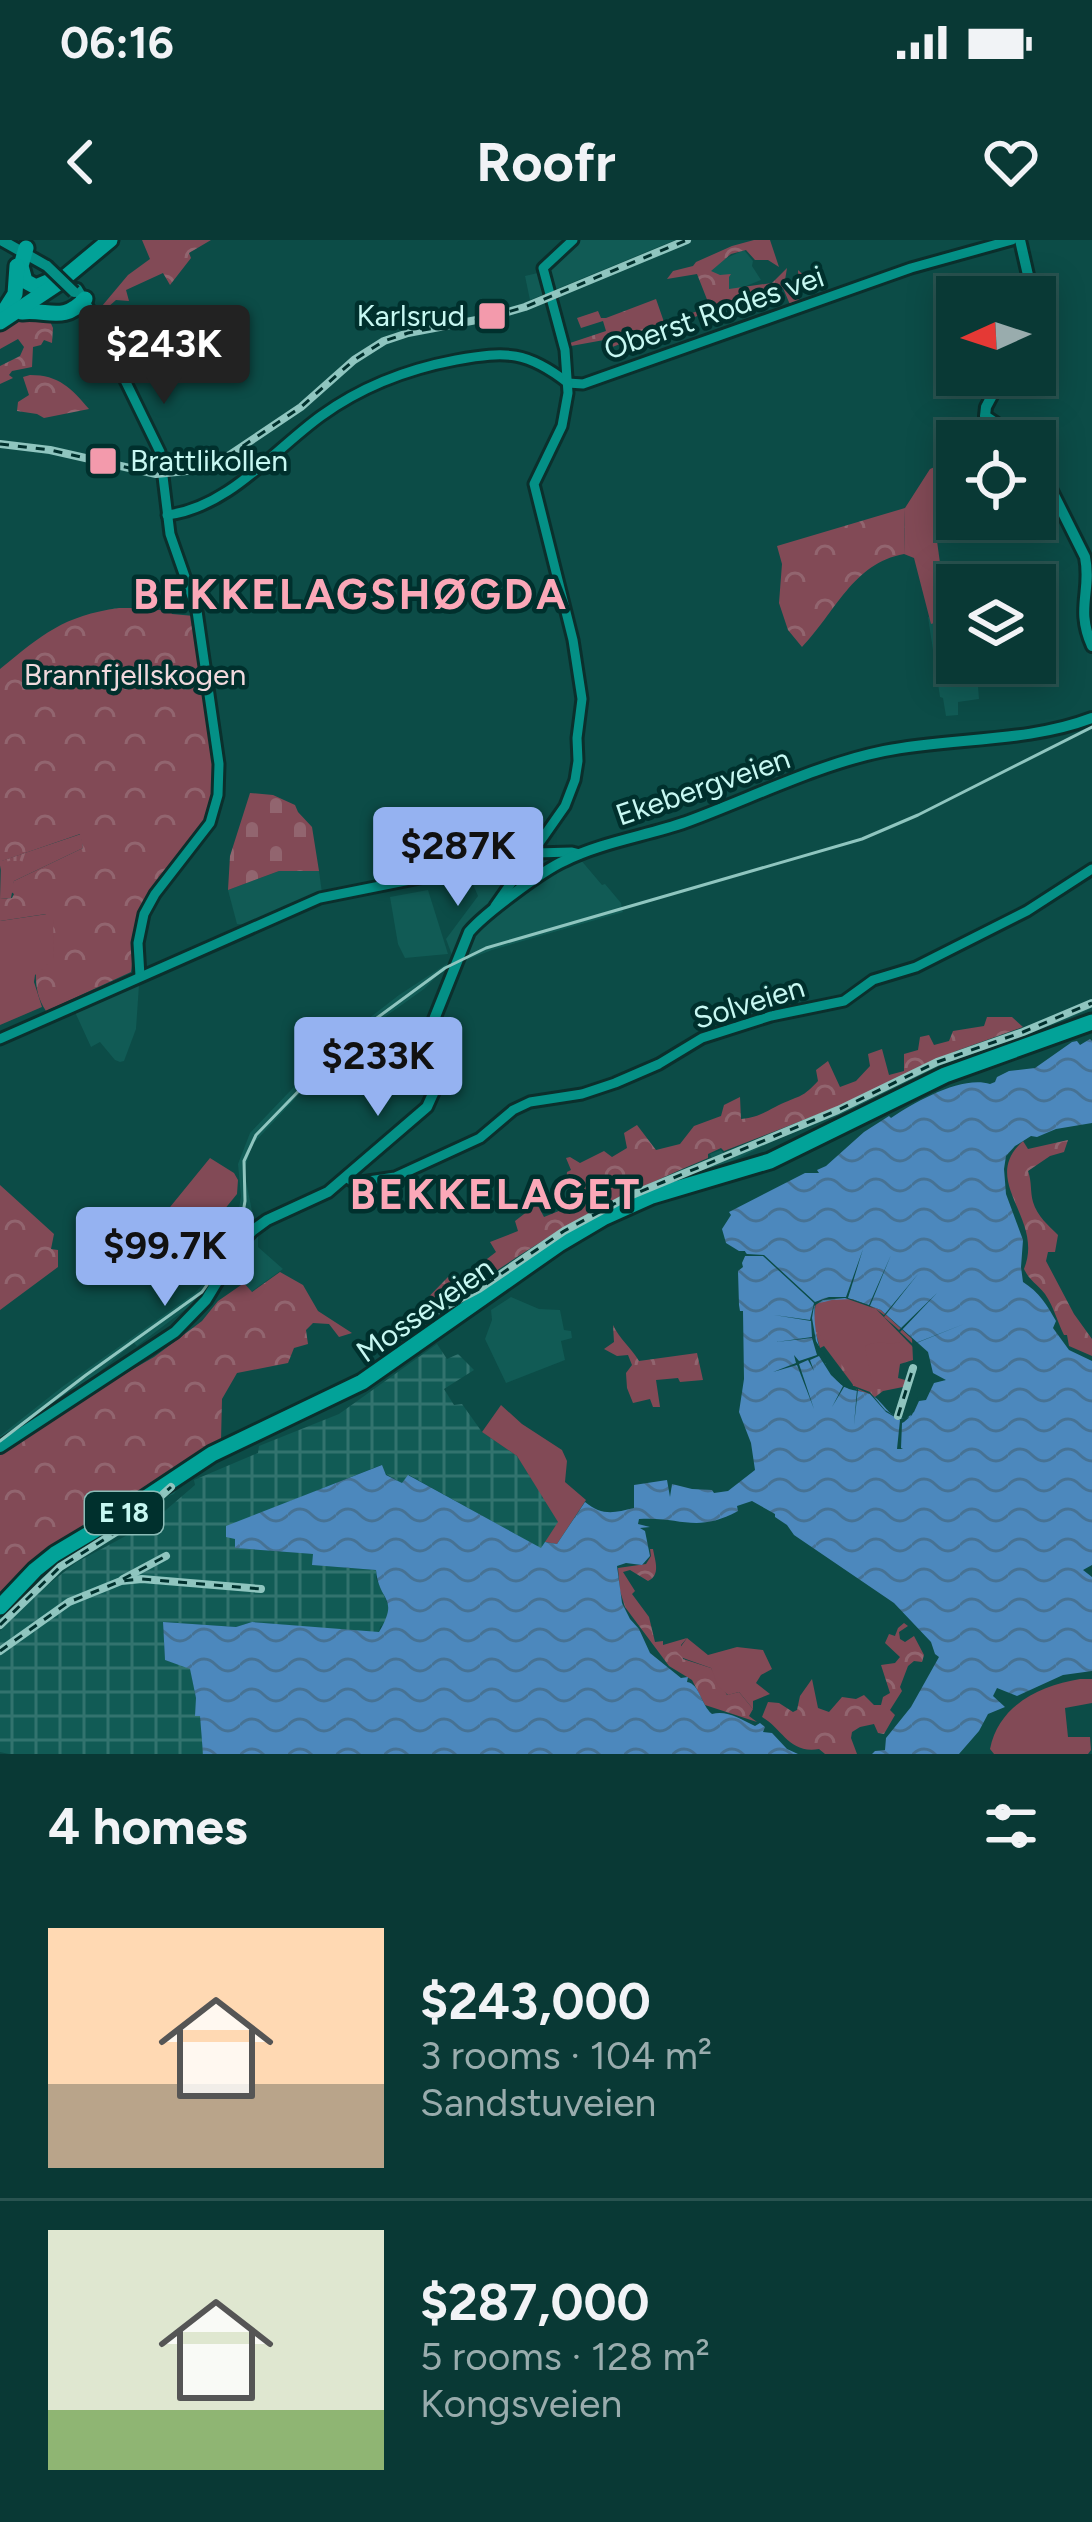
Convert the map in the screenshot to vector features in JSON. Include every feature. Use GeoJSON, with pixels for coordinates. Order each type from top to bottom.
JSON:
{"type":"FeatureCollection","features":[{"type":"Feature","properties":{"kind":"highway"},"geometry":{"type":"LineString","coordinates":[[51,294],[48,304],[56,311],[69,285],[107,240]]}},
{"type":"Feature","properties":{"kind":"highway"},"geometry":{"type":"LineString","coordinates":[[25,251],[21,273],[29,285],[69,285]]}},
{"type":"Feature","properties":{"kind":"highway"},"geometry":{"type":"LineString","coordinates":[[8,315],[18,262],[25,251]]}},
{"type":"Feature","properties":{"kind":"highway"},"geometry":{"type":"LineString","coordinates":[[8,315],[69,285]]}},
{"type":"Feature","properties":{"kind":"highway"},"geometry":{"type":"LineString","coordinates":[[8,315],[69,285]]}},
{"type":"Feature","properties":{"kind":"highway"},"geometry":{"type":"LineString","coordinates":[[8,315],[60,315],[69,285]]}},
{"type":"Feature","properties":{"kind":"highway","name":"Mosseveien"},"geometry":{"type":"LineString","coordinates":[[439,1332],[571,1236],[613,1214],[662,1193],[770,1161],[933,1081],[1092,1022]]}},
{"type":"Feature","properties":{"kind":"highway","name":"Mosseveien"},"geometry":{"type":"LineString","coordinates":[[0,1607],[55,1554],[201,1460],[349,1390],[519,1281],[613,1214]]}},
{"type":"Feature","properties":{"kind":"highway","name":"E 18"},"geometry":{"type":"LineString","coordinates":[[464,1317],[476,1302]]}},
{"type":"Feature","properties":{"kind":"main road"},"geometry":{"type":"LineString","coordinates":[[3,240],[69,285],[97,323]]}},
{"type":"Feature","properties":{"kind":"main road"},"geometry":{"type":"LineString","coordinates":[[1016,240],[1027,276]]}},
{"type":"Feature","properties":{"kind":"main road"},"geometry":{"type":"LineString","coordinates":[[1056,499],[1085,557],[1084,621],[1092,646]]}},
{"type":"Feature","properties":{"kind":"main road","name":"Ekebergveien"},"geometry":{"type":"LineString","coordinates":[[580,854],[683,823],[873,753],[1049,730],[1092,718]]}},
{"type":"Feature","properties":{"kind":"main road"},"geometry":{"type":"LineString","coordinates":[[0,1447],[170,1336],[206,1300],[252,1231],[322,1195],[427,1107],[434,1098],[436,1081],[426,1052],[428,1034],[469,932],[550,868],[580,854]]}},
{"type":"Feature","properties":{"kind":"street"},"geometry":{"type":"LineString","coordinates":[[496,909],[565,806],[578,766],[582,699],[576,655],[534,484],[562,426],[568,383],[566,350],[543,268],[573,240]]}},
{"type":"Feature","properties":{"kind":"street","name":"Oberst Rodes vei"},"geometry":{"type":"LineString","coordinates":[[568,383],[586,383],[909,269],[1016,240]]}},
{"type":"Feature","properties":{"kind":"street"},"geometry":{"type":"LineString","coordinates":[[97,323],[162,461],[172,542],[197,610],[220,781],[214,814],[202,836],[147,909],[138,943],[140,976]]}},
{"type":"Feature","properties":{"kind":"street"},"geometry":{"type":"LineString","coordinates":[[167,515],[220,494],[334,407],[410,371],[458,360],[513,356],[534,360],[568,383]]}},
{"type":"Feature","properties":{"kind":"street","name":"Ekebergveien"},"geometry":{"type":"LineString","coordinates":[[0,1040],[323,896],[420,878],[482,858],[531,852],[580,854]]}},
{"type":"Feature","properties":{"kind":"street","name":"Solveien"},"geometry":{"type":"LineString","coordinates":[[346,1177],[355,1183],[398,1176],[470,1143],[524,1104],[615,1083],[659,1064],[702,1037],[844,1001],[874,980],[916,967],[1027,911],[1092,869]]}},
{"type":"Feature","properties":{"kind":"shaded area"},"geometry":{"type":"Polygon","coordinates":[[[568,240],[675,240],[530,300],[525,276],[542,272],[568,240]]]}},
{"type":"Feature","properties":{"kind":"shaded area"},"geometry":{"type":"Polygon","coordinates":[[[744,250],[761,280],[711,300],[700,270],[744,250]]]}},
{"type":"Feature","properties":{"kind":"shaded area"},"geometry":{"type":"Polygon","coordinates":[[[928,617],[936,618],[936,670],[928,617]]]}},
{"type":"Feature","properties":{"kind":"shaded area"},"geometry":{"type":"Polygon","coordinates":[[[938,684],[992,684],[978,686],[979,699],[958,702],[958,715],[946,716],[938,684]]]}},
{"type":"Feature","properties":{"kind":"shaded area"},"geometry":{"type":"Polygon","coordinates":[[[520,857],[521,862],[452,955],[446,939],[478,896],[465,866],[520,857]]]}},
{"type":"Feature","properties":{"kind":"shaded area"},"geometry":{"type":"Polygon","coordinates":[[[580,859],[621,903],[623,912],[461,962],[479,927],[554,870],[580,859]]]}},
{"type":"Feature","properties":{"kind":"shaded area"},"geometry":{"type":"Polygon","coordinates":[[[279,871],[319,871],[322,893],[246,925],[237,924],[228,890],[279,871]]]}},
{"type":"Feature","properties":{"kind":"shaded area"},"geometry":{"type":"Polygon","coordinates":[[[428,890],[448,954],[405,958],[390,897],[428,890]]]}},
{"type":"Feature","properties":{"kind":"shaded area"},"geometry":{"type":"Polygon","coordinates":[[[451,961],[450,969],[344,1046],[252,1145],[244,1171],[254,1221],[237,1235],[227,1258],[220,1258],[238,1215],[238,1164],[250,1133],[332,1047],[451,961]]]}},
{"type":"Feature","properties":{"kind":"shaded area"},"geometry":{"type":"Polygon","coordinates":[[[139,985],[136,1029],[120,1062],[100,1042],[91,1047],[75,1012],[139,985]]]}},
{"type":"Feature","properties":{"kind":"shaded area"},"geometry":{"type":"Polygon","coordinates":[[[1092,1002],[1092,1008],[1072,1017],[948,1062],[854,1109],[686,1177],[439,1313],[438,1308],[580,1219],[712,1159],[710,1154],[721,1150],[724,1154],[851,1103],[929,1064],[1092,1002]]]}},
{"type":"Feature","properties":{"kind":"shaded area"},"geometry":{"type":"Polygon","coordinates":[[[258,1231],[258,1247],[283,1269],[251,1292],[237,1272],[248,1240],[258,1231]]]}},
{"type":"Feature","properties":{"kind":"shaded area"},"geometry":{"type":"Polygon","coordinates":[[[219,1260],[225,1263],[199,1299],[0,1443],[0,1436],[62,1387],[195,1293],[219,1260]]]}},
{"type":"Feature","properties":{"kind":"shaded area"},"geometry":{"type":"Polygon","coordinates":[[[511,1297],[539,1309],[560,1310],[564,1330],[571,1331],[572,1338],[561,1341],[565,1360],[506,1383],[485,1339],[491,1310],[511,1297]]]}},
{"type":"Feature","properties":{"kind":"shaded area"},"geometry":{"type":"Polygon","coordinates":[[[437,1344],[447,1359],[458,1354],[474,1370],[444,1389],[454,1405],[462,1404],[482,1432],[517,1456],[559,1522],[542,1549],[409,1475],[403,1484],[381,1465],[226,1527],[236,1538],[235,1548],[313,1554],[313,1565],[376,1570],[390,1609],[379,1633],[252,1622],[236,1627],[163,1622],[165,1660],[190,1668],[203,1754],[0,1752],[0,1631],[41,1590],[77,1562],[152,1522],[195,1485],[194,1480],[258,1453],[259,1446],[339,1414],[437,1344]]]}},
{"type":"Feature","properties":{"kind":"shaded area"},"geometry":{"type":"Polygon","coordinates":[[[184,1478],[174,1494],[140,1521],[55,1572],[0,1627],[0,1618],[49,1566],[136,1514],[184,1478]]]}},
{"type":"Feature","properties":{"kind":"green space"},"geometry":{"type":"Polygon","coordinates":[[[142,240],[211,240],[189,253],[191,258],[170,285],[163,273],[126,290],[129,301],[116,300],[99,315],[128,275],[150,259],[142,240]]]}},
{"type":"Feature","properties":{"kind":"green space"},"geometry":{"type":"Polygon","coordinates":[[[754,240],[770,240],[779,267],[768,260],[755,260],[746,250],[731,254],[711,271],[731,274],[729,289],[772,283],[787,268],[785,280],[794,291],[799,287],[798,270],[809,280],[797,299],[806,302],[791,307],[783,288],[670,325],[671,332],[665,327],[607,349],[604,340],[571,346],[606,331],[603,321],[581,328],[577,318],[598,311],[606,318],[656,299],[664,322],[698,311],[708,302],[697,274],[667,279],[673,271],[754,240]]]}},
{"type":"Feature","properties":{"kind":"green space"},"geometry":{"type":"Polygon","coordinates":[[[48,317],[52,343],[44,340],[33,347],[32,367],[12,371],[13,378],[0,384],[0,366],[20,356],[24,347],[18,339],[0,349],[0,329],[20,318],[48,317]]]}},
{"type":"Feature","properties":{"kind":"green space"},"geometry":{"type":"Polygon","coordinates":[[[23,377],[64,384],[89,409],[44,418],[17,411],[18,402],[29,395],[23,377]]]}},
{"type":"Feature","properties":{"kind":"green space"},"geometry":{"type":"Polygon","coordinates":[[[936,466],[940,563],[936,564],[936,622],[931,624],[914,558],[904,554],[905,508],[936,466]]]}},
{"type":"Feature","properties":{"kind":"green space"},"geometry":{"type":"Polygon","coordinates":[[[905,508],[904,554],[886,559],[858,578],[802,647],[788,630],[779,603],[782,564],[777,546],[905,508]]]}},
{"type":"Feature","properties":{"kind":"green space","name":"Brannfjellskogen"},"geometry":{"type":"Polygon","coordinates":[[[119,608],[194,616],[216,770],[212,810],[139,917],[131,972],[46,1011],[36,976],[46,914],[0,921],[0,899],[12,898],[14,881],[83,848],[80,834],[2,861],[0,870],[0,669],[55,628],[119,608]]]}},
{"type":"Feature","properties":{"kind":"green space"},"geometry":{"type":"Polygon","coordinates":[[[250,793],[273,795],[295,805],[312,827],[319,871],[279,871],[228,890],[230,856],[250,793]]]}},
{"type":"Feature","properties":{"kind":"green space"},"geometry":{"type":"Polygon","coordinates":[[[81,834],[83,848],[14,881],[11,898],[0,899],[1,861],[81,834]]]}},
{"type":"Feature","properties":{"kind":"green space"},"geometry":{"type":"Polygon","coordinates":[[[47,914],[53,919],[54,959],[35,975],[42,1007],[0,1025],[0,921],[47,914]]]}},
{"type":"Feature","properties":{"kind":"green space"},"geometry":{"type":"Polygon","coordinates":[[[987,1017],[1012,1017],[1023,1027],[956,1051],[855,1100],[708,1154],[587,1215],[473,1287],[440,1298],[434,1306],[439,1321],[434,1326],[429,1319],[417,1326],[405,1321],[448,1277],[456,1283],[496,1252],[490,1242],[518,1231],[515,1221],[537,1204],[544,1217],[586,1200],[578,1181],[566,1184],[571,1170],[566,1158],[580,1163],[604,1151],[612,1157],[627,1148],[624,1133],[637,1125],[656,1150],[680,1144],[694,1126],[721,1116],[724,1105],[740,1097],[741,1119],[801,1096],[818,1081],[816,1070],[828,1061],[840,1087],[856,1081],[870,1066],[868,1054],[882,1049],[889,1075],[904,1071],[904,1054],[918,1050],[920,1037],[929,1035],[934,1045],[949,1041],[953,1031],[984,1026],[987,1017]]]}},
{"type":"Feature","properties":{"kind":"green space"},"geometry":{"type":"Polygon","coordinates":[[[1068,1140],[1064,1152],[1028,1171],[1035,1207],[1058,1235],[1055,1252],[1048,1252],[1046,1261],[1092,1339],[1092,1356],[1069,1346],[1048,1299],[1024,1269],[1026,1233],[1007,1171],[1023,1141],[1028,1149],[1068,1140]]]}},
{"type":"Feature","properties":{"kind":"green space"},"geometry":{"type":"Polygon","coordinates":[[[210,1158],[234,1173],[237,1194],[198,1242],[173,1244],[165,1254],[147,1239],[155,1229],[165,1236],[166,1212],[210,1158]]]}},
{"type":"Feature","properties":{"kind":"green space"},"geometry":{"type":"Polygon","coordinates":[[[0,1185],[54,1234],[51,1249],[58,1250],[58,1267],[0,1310],[0,1185]]]}},
{"type":"Feature","properties":{"kind":"green space"},"geometry":{"type":"Polygon","coordinates":[[[280,1272],[303,1285],[318,1311],[352,1333],[339,1337],[329,1324],[313,1323],[306,1330],[308,1344],[294,1348],[288,1363],[237,1373],[222,1399],[221,1441],[102,1520],[51,1547],[0,1596],[0,1455],[65,1408],[154,1357],[244,1283],[252,1292],[280,1272]]]}},
{"type":"Feature","properties":{"kind":"green space"},"geometry":{"type":"Polygon","coordinates":[[[845,1297],[876,1309],[907,1338],[865,1346],[872,1381],[863,1390],[853,1386],[813,1325],[816,1301],[845,1297]]]}},
{"type":"Feature","properties":{"kind":"green space"},"geometry":{"type":"Polygon","coordinates":[[[852,1299],[881,1310],[912,1339],[913,1360],[900,1364],[898,1378],[909,1381],[908,1386],[875,1397],[857,1390],[824,1346],[820,1348],[813,1323],[824,1301],[852,1299]]]}},
{"type":"Feature","properties":{"kind":"green space"},"geometry":{"type":"Polygon","coordinates":[[[613,1325],[639,1361],[697,1353],[703,1380],[656,1380],[660,1407],[653,1407],[650,1399],[633,1403],[627,1388],[626,1373],[632,1365],[628,1355],[617,1356],[604,1349],[614,1342],[613,1325]]]}},
{"type":"Feature","properties":{"kind":"green space"},"geometry":{"type":"Polygon","coordinates":[[[501,1405],[562,1450],[567,1461],[565,1482],[586,1500],[557,1544],[545,1542],[558,1522],[517,1456],[482,1432],[501,1405]]]}},
{"type":"Feature","properties":{"kind":"green space"},"geometry":{"type":"Polygon","coordinates":[[[650,1549],[656,1567],[652,1578],[648,1581],[630,1570],[623,1572],[649,1617],[655,1642],[663,1641],[663,1645],[687,1638],[681,1645],[683,1659],[711,1668],[727,1695],[739,1692],[753,1709],[749,1716],[757,1722],[705,1705],[692,1680],[669,1666],[625,1607],[618,1568],[646,1564],[650,1549]]]}},
{"type":"Feature","properties":{"kind":"green space"},"geometry":{"type":"Polygon","coordinates":[[[904,1623],[908,1626],[899,1632],[900,1639],[905,1642],[914,1636],[924,1655],[922,1662],[908,1666],[902,1691],[890,1710],[895,1715],[884,1734],[874,1724],[852,1732],[857,1754],[800,1748],[762,1717],[768,1702],[797,1710],[812,1679],[818,1708],[829,1712],[842,1697],[864,1695],[881,1705],[890,1693],[881,1665],[900,1657],[885,1643],[904,1623]]]}},
{"type":"Feature","properties":{"kind":"green space"},"geometry":{"type":"Polygon","coordinates":[[[687,1638],[708,1655],[737,1647],[763,1650],[772,1669],[756,1683],[770,1694],[753,1701],[753,1709],[739,1692],[728,1695],[718,1686],[711,1668],[677,1652],[687,1638]]]}},
{"type":"Feature","properties":{"kind":"green space"},"geometry":{"type":"Polygon","coordinates":[[[1092,1679],[1092,1703],[1065,1708],[1068,1737],[1090,1737],[1088,1754],[994,1754],[990,1749],[995,1734],[1012,1709],[1036,1693],[1092,1679]]]}},
{"type":"Feature","properties":{"kind":"water"},"geometry":{"type":"Polygon","coordinates":[[[1092,1041],[1092,1123],[1031,1136],[1006,1156],[1004,1169],[1006,1194],[1023,1240],[1023,1282],[1046,1304],[1056,1321],[1053,1328],[1069,1350],[1092,1361],[1092,1565],[1083,1570],[1092,1577],[1092,1671],[1063,1675],[1017,1696],[997,1688],[993,1696],[1005,1707],[988,1714],[959,1754],[872,1754],[885,1750],[886,1738],[911,1707],[939,1657],[894,1603],[752,1501],[711,1522],[639,1519],[638,1524],[650,1527],[640,1528],[645,1531],[650,1556],[642,1565],[617,1566],[622,1603],[650,1653],[681,1678],[688,1677],[712,1714],[728,1714],[755,1726],[760,1723],[763,1732],[772,1733],[798,1754],[203,1754],[190,1669],[165,1660],[163,1622],[236,1627],[252,1622],[379,1632],[388,1612],[376,1570],[312,1565],[313,1554],[235,1548],[235,1539],[226,1537],[226,1526],[382,1465],[386,1475],[402,1483],[408,1475],[541,1548],[545,1542],[557,1544],[585,1502],[608,1512],[634,1508],[634,1485],[667,1480],[670,1497],[672,1484],[714,1493],[728,1491],[755,1470],[739,1412],[744,1379],[738,1271],[746,1254],[726,1243],[722,1229],[729,1212],[805,1173],[819,1173],[864,1132],[926,1097],[967,1083],[990,1084],[1009,1071],[1035,1068],[1072,1042],[1092,1041]],[[852,1299],[815,1304],[817,1339],[826,1364],[840,1383],[873,1396],[892,1415],[906,1419],[919,1401],[926,1400],[934,1383],[946,1380],[933,1373],[928,1352],[881,1310],[852,1299]]]}},
{"type":"Feature","properties":{"kind":"pier"},"geometry":{"type":"Polygon","coordinates":[[[863,1249],[848,1298],[869,1305],[891,1255],[870,1306],[876,1309],[845,1298],[823,1300],[814,1306],[812,1318],[825,1363],[840,1382],[870,1392],[900,1419],[910,1417],[902,1423],[903,1449],[897,1449],[900,1420],[886,1412],[870,1394],[858,1389],[854,1425],[857,1389],[844,1387],[832,1407],[843,1386],[819,1356],[810,1360],[814,1371],[808,1360],[799,1364],[814,1409],[797,1365],[773,1372],[796,1363],[794,1355],[799,1361],[817,1355],[812,1338],[776,1342],[812,1337],[811,1321],[774,1315],[810,1320],[814,1303],[763,1256],[743,1256],[744,1251],[764,1255],[815,1302],[829,1297],[846,1297],[863,1249]]]}},
{"type":"Feature","properties":{"kind":"pier"},"geometry":{"type":"Polygon","coordinates":[[[918,1274],[884,1317],[899,1330],[937,1293],[900,1332],[913,1344],[964,1324],[913,1347],[876,1309],[884,1315],[918,1274]]]}},
{"type":"Feature","properties":{"kind":"tram line"},"geometry":{"type":"LineString","coordinates":[[0,1441],[202,1292],[242,1219],[244,1161],[256,1135],[351,1037],[445,968],[486,948],[862,839],[1092,727]]}},
{"type":"Feature","properties":{"kind":"railway"},"geometry":{"type":"LineString","coordinates":[[0,444],[156,474],[197,470],[225,458],[301,407],[354,360],[384,341],[525,307],[687,240]]}},
{"type":"Feature","properties":{"kind":"railway"},"geometry":{"type":"LineString","coordinates":[[439,1310],[627,1197],[838,1110],[937,1062],[1092,1003]]}},
{"type":"Feature","properties":{"kind":"railway"},"geometry":{"type":"LineString","coordinates":[[898,1416],[913,1368]]}},
{"type":"Feature","properties":{"kind":"railway"},"geometry":{"type":"LineString","coordinates":[[0,1625],[60,1567],[132,1522],[171,1487]]}},
{"type":"Feature","properties":{"kind":"railway"},"geometry":{"type":"LineString","coordinates":[[123,1579],[166,1556]]}},
{"type":"Feature","properties":{"kind":"railway"},"geometry":{"type":"LineString","coordinates":[[0,1651],[69,1602],[121,1581],[261,1589]]}},
{"type":"Feature","properties":{"kind":"place","name":"Karlsrud"},"geometry":{"type":"Point","coordinates":[492,316]}},
{"type":"Feature","properties":{"kind":"place","name":"Brattlikollen"},"geometry":{"type":"Point","coordinates":[103,461]}},
{"type":"Feature","properties":{"kind":"district","name":"BEKKELAGSHØGDA"},"geometry":{"type":"Point","coordinates":[351,594]}},
{"type":"Feature","properties":{"kind":"district","name":"BEKKELAGET"},"geometry":{"type":"Point","coordinates":[496,1194]}}]}
